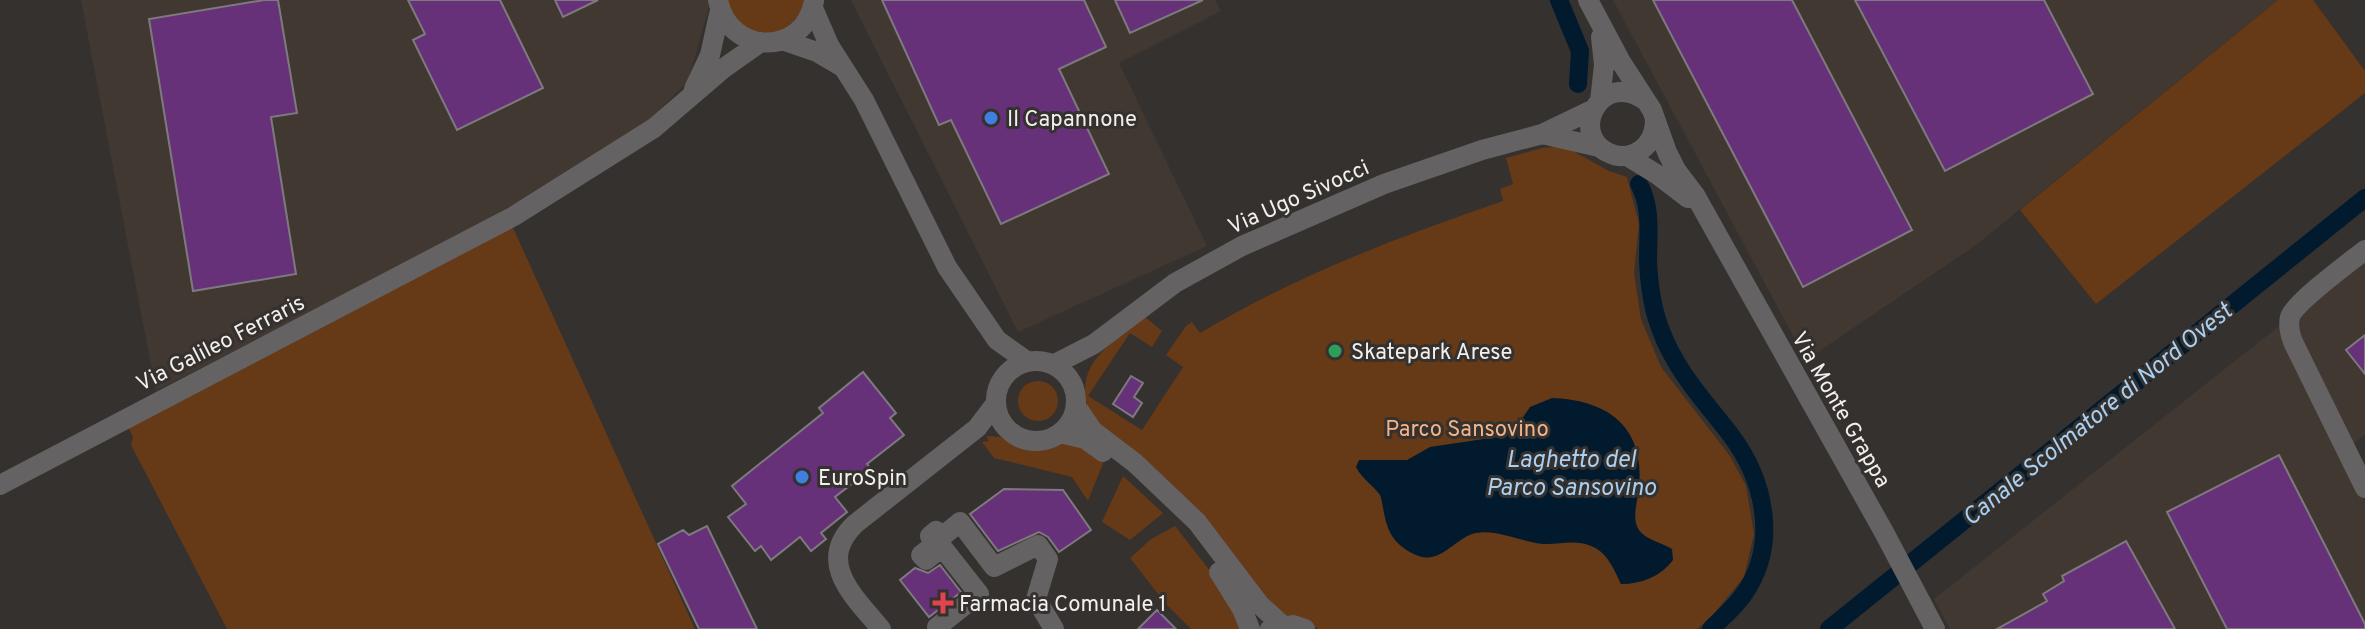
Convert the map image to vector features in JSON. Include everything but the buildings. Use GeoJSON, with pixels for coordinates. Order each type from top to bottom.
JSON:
{"type":"FeatureCollection","features":[{"type":"Feature","properties":{"kind":"street","name":"Via Monte Grappa"},"geometry":{"type":"LineString","coordinates":[[1588,0],[1650,110],[1667,152],[1885,534],[1935,629]]}},
{"type":"Feature","properties":{"kind":"street"},"geometry":{"type":"LineString","coordinates":[[719,5],[736,32],[761,42],[782,40],[796,33],[806,22],[814,4]]}},
{"type":"Feature","properties":{"kind":"street"},"geometry":{"type":"LineString","coordinates":[[814,4],[829,45],[864,100],[929,235],[955,278],[997,340],[1028,362],[1053,365],[1071,382],[1075,392],[1076,406],[1068,425],[1060,433],[1037,441],[1024,439],[1005,427],[977,428]]}},
{"type":"Feature","properties":{"kind":"street"},"geometry":{"type":"LineString","coordinates":[[687,100],[710,55],[719,5]]}},
{"type":"Feature","properties":{"kind":"street","name":"Via Monte Grappa"},"geometry":{"type":"LineString","coordinates":[[1597,105],[1604,65],[1598,21]]}},
{"type":"Feature","properties":{"kind":"street"},"geometry":{"type":"LineString","coordinates":[[782,40],[817,52],[843,67]]}},
{"type":"Feature","properties":{"kind":"street","name":"Via Galileo Ferraris"},"geometry":{"type":"LineString","coordinates":[[0,485],[464,245],[629,146],[724,68],[761,42]]}},
{"type":"Feature","properties":{"kind":"street"},"geometry":{"type":"LineString","coordinates":[[1618,92],[1638,95],[1650,110],[1655,130],[1645,147],[1627,156],[1612,155],[1599,147],[1590,129],[1597,105],[1618,92]]}},
{"type":"Feature","properties":{"kind":"street","name":"Via Ugo Sivocci"},"geometry":{"type":"LineString","coordinates":[[1053,365],[1094,344],[1175,283],[1242,246],[1384,184],[1482,150],[1542,134],[1597,105]]}},
{"type":"Feature","properties":{"kind":"street","name":"Via Ugo Sivocci"},"geometry":{"type":"LineString","coordinates":[[1542,134],[1599,147]]}},
{"type":"Feature","properties":{"kind":"street","name":"Via Monte Grappa"},"geometry":{"type":"LineString","coordinates":[[1627,156],[1675,187],[1705,215]]}},
{"type":"Feature","properties":{"kind":"street"},"geometry":{"type":"LineString","coordinates":[[2365,250],[2294,309],[2289,323],[2293,342],[2365,488]]}},
{"type":"Feature","properties":{"kind":"street"},"geometry":{"type":"LineString","coordinates":[[997,340],[1004,378]]}},
{"type":"Feature","properties":{"kind":"street","name":"Via Ugo Sivocci"},"geometry":{"type":"LineString","coordinates":[[1071,382],[1094,344]]}},
{"type":"Feature","properties":{"kind":"street"},"geometry":{"type":"LineString","coordinates":[[881,629],[842,579],[838,558],[841,542],[855,524],[977,428],[996,403],[1004,378],[1010,371],[1028,362]]}},
{"type":"Feature","properties":{"kind":"street"},"geometry":{"type":"LineString","coordinates":[[996,403],[1005,427]]}},
{"type":"Feature","properties":{"kind":"street"},"geometry":{"type":"LineString","coordinates":[[1076,406],[1093,431],[1135,463],[1197,522],[1276,627],[1305,629]]}},
{"type":"Feature","properties":{"kind":"street"},"geometry":{"type":"LineString","coordinates":[[1060,433],[1093,443],[1174,515],[1226,582],[1250,629]]}},
{"type":"Feature","properties":{"kind":"street"},"geometry":{"type":"LineString","coordinates":[[938,629],[979,594],[942,547],[926,560],[921,555],[934,545],[930,536],[936,531],[944,535],[960,522],[994,567],[1038,545],[1048,559],[1036,599],[1054,629]]}},
{"type":"Feature","properties":{"kind":"shaded area"},"geometry":{"type":"Polygon","coordinates":[[[81,0],[711,0],[688,81],[656,114],[618,145],[449,241],[156,391],[81,0]]]}},
{"type":"Feature","properties":{"kind":"shaded area"},"geometry":{"type":"Polygon","coordinates":[[[851,0],[1215,0],[1221,11],[1119,63],[1207,246],[1018,332],[851,0]]]}},
{"type":"Feature","properties":{"kind":"shaded area"},"geometry":{"type":"Polygon","coordinates":[[[1613,0],[2278,0],[1976,245],[1806,360],[1613,0]]]}},
{"type":"Feature","properties":{"kind":"shaded area"},"geometry":{"type":"Polygon","coordinates":[[[2365,258],[2365,435],[2342,452],[2365,502],[2365,629],[1950,629],[1934,599],[2365,258]]]}},
{"type":"Feature","properties":{"kind":"green space"},"geometry":{"type":"Polygon","coordinates":[[[727,0],[806,0],[799,15],[789,25],[778,32],[766,34],[754,32],[743,25],[727,0]]]}},
{"type":"Feature","properties":{"kind":"green space"},"geometry":{"type":"Polygon","coordinates":[[[2278,0],[2313,0],[2365,71],[2365,93],[2096,304],[2020,210],[2278,0]]]}},
{"type":"Feature","properties":{"kind":"green space","name":"Parco Sansovino"},"geometry":{"type":"Polygon","coordinates":[[[1564,146],[1609,171],[1627,177],[1639,224],[1634,273],[1641,319],[1661,367],[1730,456],[1746,486],[1754,534],[1744,577],[1712,616],[1697,629],[1319,629],[1283,615],[1093,421],[1086,402],[1085,386],[1095,360],[1105,348],[1145,317],[1162,331],[1152,347],[1130,333],[1088,396],[1142,430],[1183,367],[1166,355],[1186,326],[1192,322],[1200,333],[1273,293],[1348,259],[1503,201],[1500,189],[1513,184],[1506,158],[1542,148],[1564,146]]]}},
{"type":"Feature","properties":{"kind":"green space"},"geometry":{"type":"Polygon","coordinates":[[[510,221],[695,629],[227,629],[131,445],[133,437],[127,424],[510,221]]]}},
{"type":"Feature","properties":{"kind":"green space"},"geometry":{"type":"Polygon","coordinates":[[[1038,381],[1052,387],[1058,401],[1052,415],[1038,421],[1024,415],[1018,401],[1024,387],[1038,381]]]}},
{"type":"Feature","properties":{"kind":"green space"},"geometry":{"type":"Polygon","coordinates":[[[986,436],[1002,437],[1035,448],[1073,442],[1104,461],[1088,501],[1072,477],[994,458],[982,442],[989,441],[986,436]]]}},
{"type":"Feature","properties":{"kind":"green space"},"geometry":{"type":"Polygon","coordinates":[[[1123,476],[1163,513],[1130,540],[1102,522],[1123,476]]]}},
{"type":"Feature","properties":{"kind":"green space"},"geometry":{"type":"Polygon","coordinates":[[[1175,526],[1218,581],[1243,629],[1191,629],[1165,603],[1130,558],[1151,539],[1175,526]]]}},
{"type":"Feature","properties":{"kind":"water","name":"Laghetto del Parco Sansovino"},"geometry":{"type":"Polygon","coordinates":[[[1552,398],[1590,404],[1606,411],[1629,433],[1639,466],[1637,525],[1645,536],[1672,549],[1673,560],[1668,566],[1650,578],[1621,584],[1606,557],[1585,544],[1543,544],[1484,532],[1468,536],[1433,557],[1425,557],[1398,543],[1388,527],[1380,495],[1356,467],[1359,460],[1407,460],[1430,447],[1504,436],[1515,429],[1530,407],[1552,398]]]}},
{"type":"Feature","properties":{"kind":"waterway"},"geometry":{"type":"LineString","coordinates":[[1559,0],[1580,51],[1578,84]]}},
{"type":"Feature","properties":{"kind":"waterway"},"geometry":{"type":"LineString","coordinates":[[1639,184],[1648,212],[1649,278],[1660,328],[1682,371],[1742,452],[1752,471],[1763,512],[1762,554],[1755,575],[1733,608],[1711,629]]}},
{"type":"Feature","properties":{"kind":"waterway","name":"Canale Scolmatore di Nord Ovest"},"geometry":{"type":"LineString","coordinates":[[1829,629],[2365,198]]}},
{"type":"Feature","properties":{"kind":"place","name":"Il Capannone"},"geometry":{"type":"Point","coordinates":[991,118]}},
{"type":"Feature","properties":{"kind":"place","name":"Skatepark Arese"},"geometry":{"type":"Point","coordinates":[1335,351]}},
{"type":"Feature","properties":{"kind":"place","name":"EuroSpin"},"geometry":{"type":"Point","coordinates":[802,477]}},
{"type":"Feature","properties":{"kind":"place","name":"Farmacia Comunale 1"},"geometry":{"type":"Point","coordinates":[943,603]}}]}
